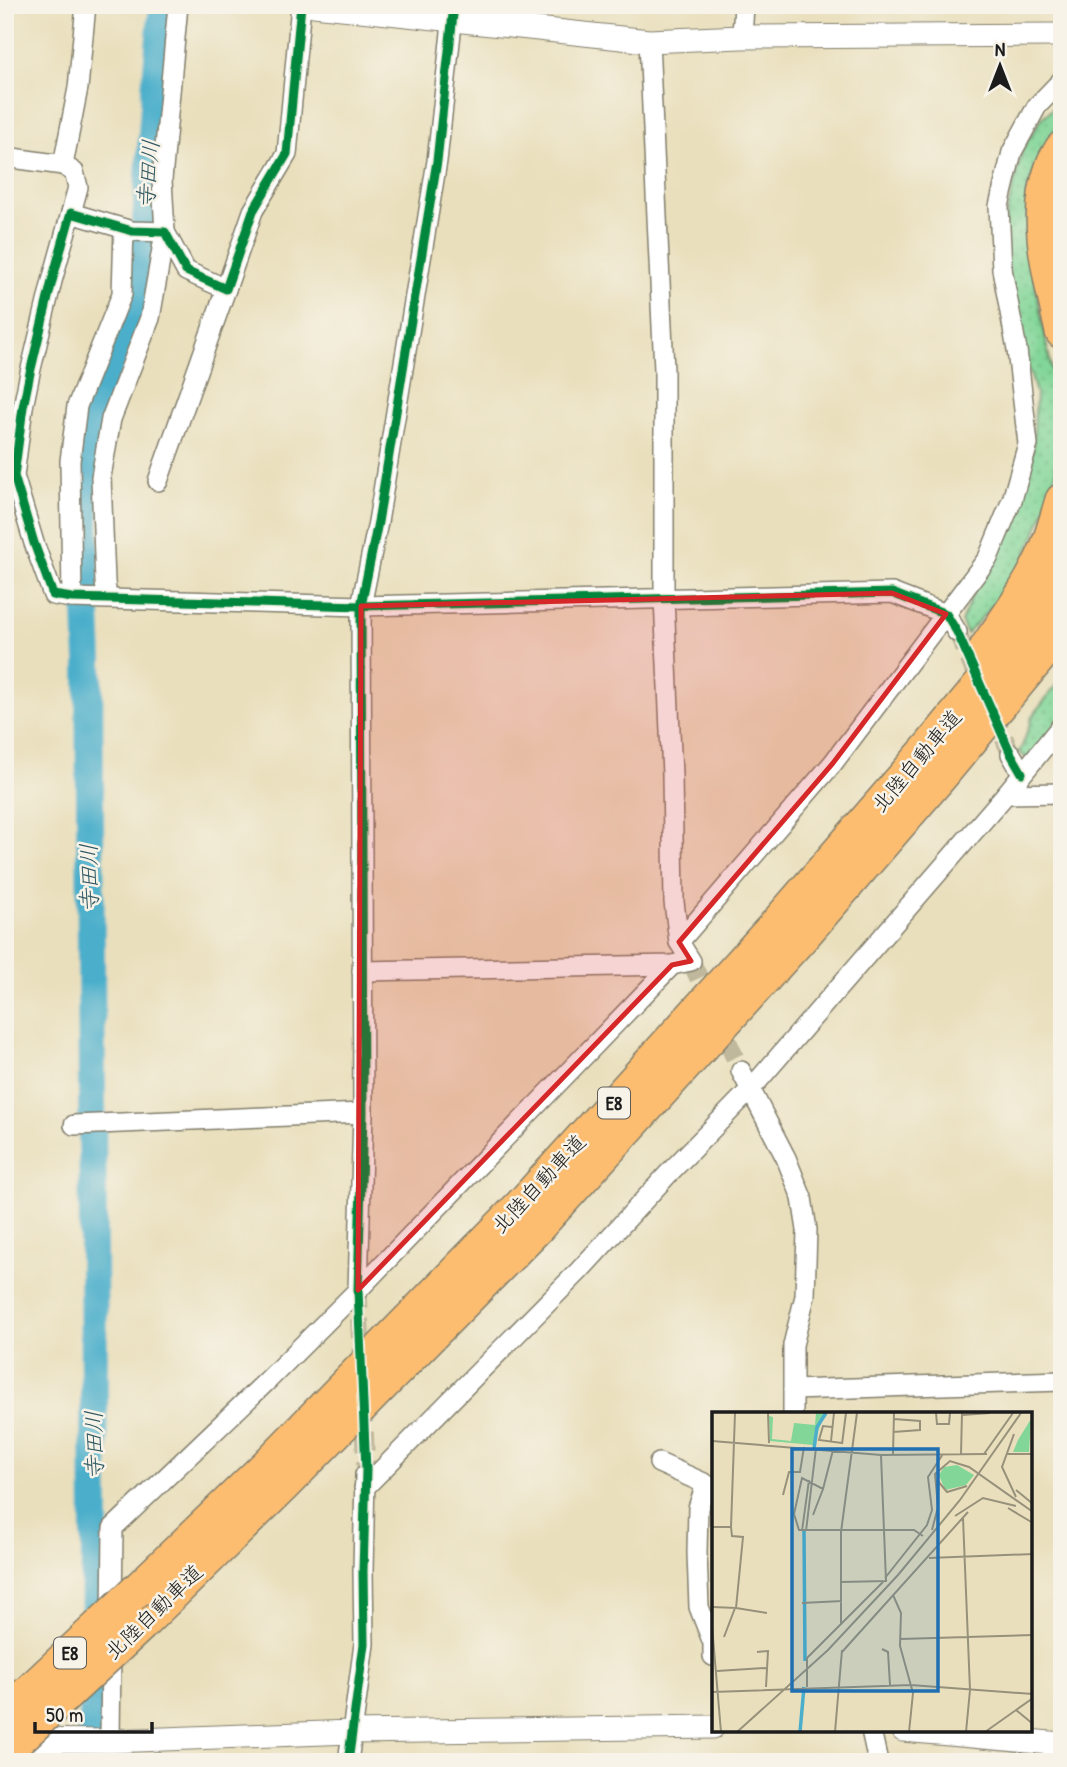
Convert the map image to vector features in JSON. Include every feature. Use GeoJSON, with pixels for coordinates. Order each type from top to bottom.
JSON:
{"type":"FeatureCollection","features":[{"type":"Feature","properties":{"kind":"highway"},"geometry":{"type":"LineString","coordinates":[[1062,148],[1052,166],[1047,185],[1044,234],[1062,332]]}},
{"type":"Feature","properties":{"kind":"highway"},"geometry":{"type":"LineString","coordinates":[[777,923],[1010,613],[1033,576],[1046,548],[1062,499]]}},
{"type":"Feature","properties":{"kind":"highway","name":"北陸自動車道"},"geometry":{"type":"LineString","coordinates":[[5,1714],[265,1467],[521,1205],[777,923],[931,745],[1062,586]]}},
{"type":"Feature","properties":{"kind":"highway","name":"北陸自動車道"},"geometry":{"type":"LineString","coordinates":[[5,1752],[141,1625],[312,1458],[538,1227],[802,937],[1062,630]]}},
{"type":"Feature","properties":{"kind":"highway"},"geometry":{"type":"LineString","coordinates":[[941,776],[981,736],[1062,641]]}},
{"type":"Feature","properties":{"kind":"street"},"geometry":{"type":"LineString","coordinates":[[63,166],[78,89],[86,5]]}},
{"type":"Feature","properties":{"kind":"street"},"geometry":{"type":"LineString","coordinates":[[107,598],[101,477],[111,419],[149,318],[165,232],[162,180],[178,5]]}},
{"type":"Feature","properties":{"kind":"street"},"geometry":{"type":"LineString","coordinates":[[158,481],[253,211],[287,154],[301,5]]}},
{"type":"Feature","properties":{"kind":"street"},"geometry":{"type":"LineString","coordinates":[[314,5],[453,13],[649,41],[741,37],[1062,35]]}},
{"type":"Feature","properties":{"kind":"street"},"geometry":{"type":"LineString","coordinates":[[741,37],[744,5]]}},
{"type":"Feature","properties":{"kind":"street"},"geometry":{"type":"LineString","coordinates":[[358,1290],[363,1113],[361,606],[378,522],[437,161],[453,13]]}},
{"type":"Feature","properties":{"kind":"street"},"geometry":{"type":"LineString","coordinates":[[362,971],[672,965],[691,961],[679,942],[674,902],[672,775],[664,597],[664,370],[649,41]]}},
{"type":"Feature","properties":{"kind":"street"},"geometry":{"type":"LineString","coordinates":[[679,942],[833,763],[988,558],[1012,500],[1028,444],[1017,350],[1002,269],[999,206],[1012,152],[1037,106],[1062,80]]}},
{"type":"Feature","properties":{"kind":"street"},"geometry":{"type":"LineString","coordinates":[[5,156],[63,166],[74,172],[78,187],[30,373],[14,475],[53,595],[361,606],[892,593],[946,614],[957,632]]}},
{"type":"Feature","properties":{"kind":"street"},"geometry":{"type":"LineString","coordinates":[[71,213],[132,231],[165,232]]}},
{"type":"Feature","properties":{"kind":"street"},"geometry":{"type":"LineString","coordinates":[[72,597],[70,461],[77,405],[122,295],[124,229]]}},
{"type":"Feature","properties":{"kind":"street"},"geometry":{"type":"LineString","coordinates":[[165,232],[186,271],[226,289]]}},
{"type":"Feature","properties":{"kind":"street"},"geometry":{"type":"LineString","coordinates":[[348,1762],[365,1644],[365,1479],[579,1271],[750,1090],[1006,794],[1062,725]]}},
{"type":"Feature","properties":{"kind":"street"},"geometry":{"type":"LineString","coordinates":[[1011,754],[1022,773]]}},
{"type":"Feature","properties":{"kind":"street"},"geometry":{"type":"LineString","coordinates":[[1006,794],[1062,793]]}},
{"type":"Feature","properties":{"kind":"street"},"geometry":{"type":"LineString","coordinates":[[110,1741],[113,1528],[358,1290],[672,965]]}},
{"type":"Feature","properties":{"kind":"street"},"geometry":{"type":"LineString","coordinates":[[741,1071],[786,1158],[802,1198],[807,1230],[805,1296],[793,1345],[793,1412]]}},
{"type":"Feature","properties":{"kind":"street"},"geometry":{"type":"LineString","coordinates":[[74,1125],[363,1113]]}},
{"type":"Feature","properties":{"kind":"street"},"geometry":{"type":"LineString","coordinates":[[793,1390],[1062,1381]]}},
{"type":"Feature","properties":{"kind":"street"},"geometry":{"type":"LineString","coordinates":[[659,1463],[710,1486],[698,1508],[697,1553],[699,1607],[712,1640]]}},
{"type":"Feature","properties":{"kind":"street"},"geometry":{"type":"LineString","coordinates":[[5,1740],[110,1741],[351,1732],[712,1727]]}},
{"type":"Feature","properties":{"kind":"street"},"geometry":{"type":"LineString","coordinates":[[871,1732],[878,1762]]}},
{"type":"Feature","properties":{"kind":"street"},"geometry":{"type":"LineString","coordinates":[[926,1732],[1062,1744]]}},
{"type":"Feature","properties":{"kind":"highlighted area"},"geometry":{"type":"Polygon","coordinates":[[[892,593],[946,614],[833,763],[679,942],[691,961],[672,965],[358,1290],[361,606],[892,593]]]}},
{"type":"Feature","properties":{"kind":"green space"},"geometry":{"type":"Polygon","coordinates":[[[1062,100],[1062,127],[1035,167],[1026,194],[1035,283],[1060,426],[1059,460],[1050,496],[1015,580],[967,634],[961,622],[1033,450],[1036,393],[1019,336],[1001,236],[1023,148],[1042,118],[1062,100]]]}},
{"type":"Feature","properties":{"kind":"green space"},"geometry":{"type":"Polygon","coordinates":[[[1062,678],[1062,719],[1029,760],[1019,752],[1032,717],[1062,678]]]}},
{"type":"Feature","properties":{"kind":"waterway","name":"寺田川"},"geometry":{"type":"LineString","coordinates":[[88,1762],[94,1702],[95,1534],[89,660],[85,515],[93,405],[138,299],[163,5]]}},
{"type":"Feature","properties":{"kind":"tunnel"},"geometry":{"type":"LineString","coordinates":[[957,632],[1011,754]]}},
{"type":"Feature","properties":{"kind":"tunnel"},"geometry":{"type":"LineString","coordinates":[[691,961],[741,1071]]}},
{"type":"Feature","properties":{"kind":"tunnel"},"geometry":{"type":"LineString","coordinates":[[358,1290],[362,1370]]}},
{"type":"Feature","properties":{"kind":"tunnel"},"geometry":{"type":"LineString","coordinates":[[363,1403],[366,1470]]}},
{"type":"Feature","properties":{"kind":"cycle path"},"geometry":{"type":"LineString","coordinates":[[301,5],[287,154],[253,211],[226,289],[186,271],[165,232],[132,231],[71,213],[30,373],[14,476],[53,595],[72,598],[361,606],[892,593],[946,614],[957,632],[1022,773]]}},
{"type":"Feature","properties":{"kind":"cycle path"},"geometry":{"type":"LineString","coordinates":[[348,1762],[364,1644],[366,1470],[358,1290],[363,1113],[361,606],[378,522],[437,161],[454,5]]}}]}
